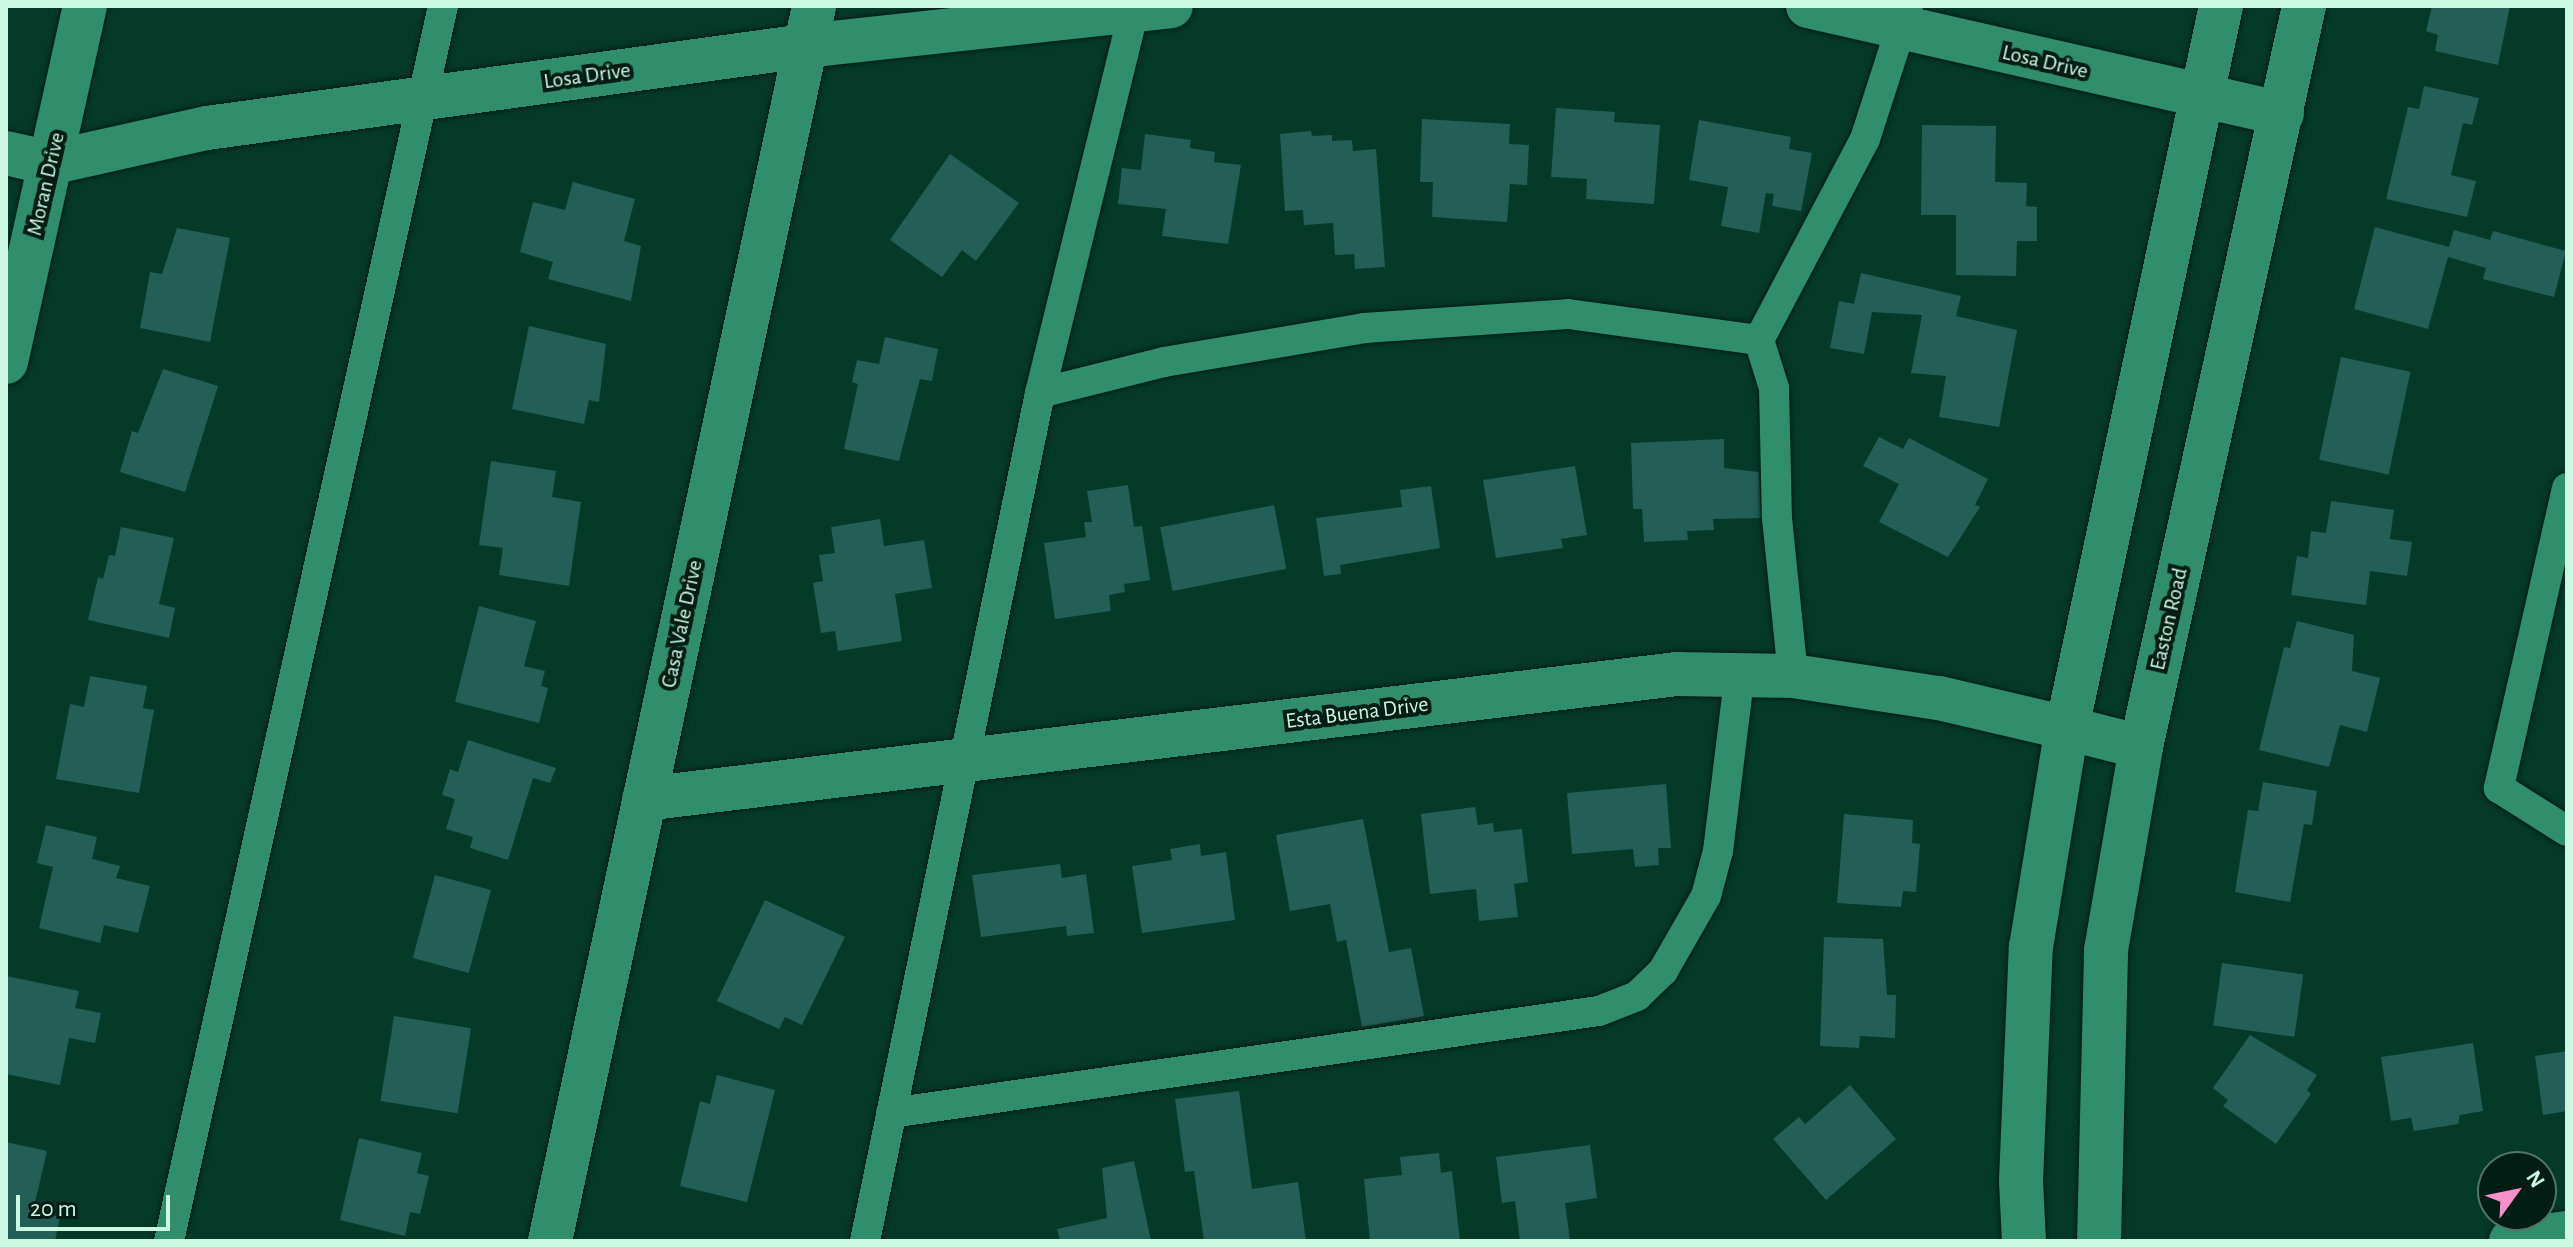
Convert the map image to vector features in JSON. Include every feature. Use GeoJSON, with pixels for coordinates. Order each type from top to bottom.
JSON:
{"type":"FeatureCollection","features":[{"type":"Feature","properties":{"kind":"street","name":"Moran Drive"},"geometry":{"type":"LineString","coordinates":[[6,362],[85,6]]}},
{"type":"Feature","properties":{"kind":"street","name":"Losa Drive"},"geometry":{"type":"LineString","coordinates":[[1808,6],[1906,18],[2201,98],[2282,114]]}},
{"type":"Feature","properties":{"kind":"street"},"geometry":{"type":"LineString","coordinates":[[2024,1241],[2021,1181],[2031,947],[2067,728],[2221,6]]}},
{"type":"Feature","properties":{"kind":"street","name":"Easton Road"},"geometry":{"type":"LineString","coordinates":[[2099,1241],[2106,950],[2141,747],[2304,6]]}},
{"type":"Feature","properties":{"kind":"street","name":"Losa Drive"},"geometry":{"type":"LineString","coordinates":[[6,153],[50,163],[207,128],[424,99],[810,26],[1147,8]]}},
{"type":"Feature","properties":{"kind":"street","name":"Casa Vale Drive"},"geometry":{"type":"LineString","coordinates":[[550,1241],[810,26]]}},
{"type":"Feature","properties":{"kind":"street","name":"Esta Buena Drive"},"geometry":{"type":"LineString","coordinates":[[644,799],[1677,674],[1740,672],[1793,676],[1939,698],[2141,747]]}},
{"type":"Feature","properties":{"kind":"street"},"geometry":{"type":"LineString","coordinates":[[2511,1241],[2567,1233]]}},
{"type":"Feature","properties":{"kind":"lane"},"geometry":{"type":"LineString","coordinates":[[169,1241],[443,6]]}},
{"type":"Feature","properties":{"kind":"lane"},"geometry":{"type":"LineString","coordinates":[[865,1241],[967,760],[1040,393],[1147,8]]}},
{"type":"Feature","properties":{"kind":"lane"},"geometry":{"type":"LineString","coordinates":[[1793,676],[1777,518],[1774,388],[1759,340],[1865,139],[1906,18]]}},
{"type":"Feature","properties":{"kind":"lane"},"geometry":{"type":"LineString","coordinates":[[1040,393],[1164,362],[1380,327],[1568,314],[1759,340]]}},
{"type":"Feature","properties":{"kind":"lane"},"geometry":{"type":"LineString","coordinates":[[2567,488],[2499,788],[2567,831]]}},
{"type":"Feature","properties":{"kind":"lane"},"geometry":{"type":"LineString","coordinates":[[891,1113],[1599,1011],[1637,996],[1663,971],[1706,896],[1718,851],[1740,672]]}},
{"type":"Feature","properties":{"kind":"building"},"geometry":{"type":"Polygon","coordinates":[[[2432,6],[2510,6],[2498,65],[2435,51],[2438,35],[2426,31],[2432,6]]]}},
{"type":"Feature","properties":{"kind":"building"},"geometry":{"type":"Polygon","coordinates":[[[2424,86],[2479,98],[2472,125],[2463,123],[2451,175],[2476,181],[2467,217],[2386,199],[2408,107],[2419,109],[2424,86]]]}},
{"type":"Feature","properties":{"kind":"building"},"geometry":{"type":"Polygon","coordinates":[[[1556,108],[1615,112],[1614,122],[1660,125],[1654,204],[1586,199],[1587,179],[1551,177],[1556,108]]]}},
{"type":"Feature","properties":{"kind":"building"},"geometry":{"type":"Polygon","coordinates":[[[1422,119],[1510,124],[1509,144],[1529,145],[1527,185],[1510,184],[1507,222],[1432,217],[1433,182],[1420,182],[1422,119]]]}},
{"type":"Feature","properties":{"kind":"building"},"geometry":{"type":"Polygon","coordinates":[[[1699,120],[1791,137],[1789,149],[1812,153],[1801,211],[1772,206],[1774,194],[1766,193],[1759,233],[1721,226],[1728,187],[1689,180],[1699,120]]]}},
{"type":"Feature","properties":{"kind":"building"},"geometry":{"type":"Polygon","coordinates":[[[1922,125],[1996,126],[1995,182],[2027,183],[2026,206],[2037,207],[2037,241],[2017,241],[2016,276],[1956,275],[1956,215],[1921,215],[1922,125]]]}},
{"type":"Feature","properties":{"kind":"building"},"geometry":{"type":"Polygon","coordinates":[[[1311,131],[1312,136],[1332,135],[1332,141],[1352,140],[1353,151],[1376,149],[1385,267],[1355,269],[1354,254],[1335,255],[1333,223],[1304,225],[1303,210],[1285,211],[1280,134],[1311,131]]]}},
{"type":"Feature","properties":{"kind":"building"},"geometry":{"type":"Polygon","coordinates":[[[1145,134],[1191,140],[1190,148],[1215,152],[1214,162],[1241,165],[1228,244],[1162,236],[1166,209],[1118,204],[1122,168],[1141,170],[1145,134]]]}},
{"type":"Feature","properties":{"kind":"building"},"geometry":{"type":"Polygon","coordinates":[[[950,154],[1019,203],[976,261],[962,250],[942,277],[890,240],[950,154]]]}},
{"type":"Feature","properties":{"kind":"building"},"geometry":{"type":"Polygon","coordinates":[[[573,182],[635,199],[624,241],[641,246],[631,301],[548,279],[553,262],[520,252],[533,202],[565,210],[573,182]]]}},
{"type":"Feature","properties":{"kind":"building"},"geometry":{"type":"Polygon","coordinates":[[[2375,227],[2449,247],[2454,230],[2490,240],[2493,231],[2566,251],[2554,297],[2483,279],[2486,268],[2448,257],[2428,329],[2354,309],[2375,227]]]}},
{"type":"Feature","properties":{"kind":"building"},"geometry":{"type":"Polygon","coordinates":[[[177,228],[230,238],[210,342],[140,328],[150,272],[162,274],[177,228]]]}},
{"type":"Feature","properties":{"kind":"building"},"geometry":{"type":"Polygon","coordinates":[[[1861,273],[1961,296],[1956,316],[2017,330],[1999,427],[1939,417],[1946,376],[1911,373],[1922,315],[1872,312],[1864,354],[1830,348],[1839,301],[1854,304],[1861,273]]]}},
{"type":"Feature","properties":{"kind":"building"},"geometry":{"type":"Polygon","coordinates":[[[529,326],[606,344],[599,402],[589,400],[584,424],[512,409],[529,326]]]}},
{"type":"Feature","properties":{"kind":"building"},"geometry":{"type":"Polygon","coordinates":[[[885,337],[938,349],[932,381],[920,379],[899,461],[844,449],[858,384],[852,382],[857,360],[879,364],[885,337]]]}},
{"type":"Feature","properties":{"kind":"building"},"geometry":{"type":"Polygon","coordinates":[[[2341,357],[2410,372],[2389,474],[2319,460],[2341,357]]]}},
{"type":"Feature","properties":{"kind":"building"},"geometry":{"type":"Polygon","coordinates":[[[163,369],[218,386],[185,492],[120,472],[132,431],[138,433],[163,369]]]}},
{"type":"Feature","properties":{"kind":"building"},"geometry":{"type":"Polygon","coordinates":[[[1879,437],[1903,449],[1909,438],[1988,479],[1975,505],[1980,507],[1948,557],[1879,522],[1899,484],[1863,466],[1879,437]]]}},
{"type":"Feature","properties":{"kind":"building"},"geometry":{"type":"Polygon","coordinates":[[[1724,439],[1724,468],[1759,472],[1761,518],[1713,519],[1714,530],[1687,531],[1688,540],[1644,542],[1642,509],[1633,509],[1631,443],[1724,439]]]}},
{"type":"Feature","properties":{"kind":"building"},"geometry":{"type":"Polygon","coordinates":[[[491,461],[556,471],[552,497],[581,502],[569,586],[499,575],[503,548],[479,545],[491,461]]]}},
{"type":"Feature","properties":{"kind":"building"},"geometry":{"type":"Polygon","coordinates":[[[1575,466],[1587,535],[1561,539],[1563,548],[1496,558],[1483,480],[1575,466]]]}},
{"type":"Feature","properties":{"kind":"building"},"geometry":{"type":"Polygon","coordinates":[[[1128,485],[1134,527],[1142,526],[1150,580],[1124,584],[1125,592],[1109,595],[1111,611],[1055,619],[1044,543],[1086,537],[1084,522],[1092,522],[1087,491],[1128,485]]]}},
{"type":"Feature","properties":{"kind":"building"},"geometry":{"type":"Polygon","coordinates":[[[1431,486],[1440,548],[1340,565],[1341,574],[1324,576],[1316,518],[1402,507],[1400,490],[1431,486]]]}},
{"type":"Feature","properties":{"kind":"building"},"geometry":{"type":"Polygon","coordinates":[[[2331,501],[2394,510],[2390,539],[2412,542],[2407,576],[2370,571],[2366,605],[2291,595],[2297,556],[2308,558],[2311,531],[2326,533],[2331,501]]]}},
{"type":"Feature","properties":{"kind":"building"},"geometry":{"type":"Polygon","coordinates":[[[1274,505],[1286,569],[1173,591],[1160,527],[1274,505]]]}},
{"type":"Feature","properties":{"kind":"building"},"geometry":{"type":"Polygon","coordinates":[[[880,519],[884,546],[924,540],[932,588],[895,594],[902,641],[838,651],[835,631],[821,633],[813,583],[823,581],[819,555],[835,553],[831,527],[880,519]]]}},
{"type":"Feature","properties":{"kind":"building"},"geometry":{"type":"Polygon","coordinates":[[[121,527],[174,538],[159,604],[175,608],[169,638],[88,620],[98,577],[103,579],[109,555],[115,556],[121,527]]]}},
{"type":"Feature","properties":{"kind":"building"},"geometry":{"type":"Polygon","coordinates":[[[479,606],[536,621],[524,666],[545,671],[541,686],[548,688],[539,723],[455,702],[479,606]]]}},
{"type":"Feature","properties":{"kind":"building"},"geometry":{"type":"Polygon","coordinates":[[[2297,621],[2354,635],[2352,671],[2380,678],[2367,732],[2340,725],[2329,767],[2259,750],[2284,647],[2290,648],[2297,621]]]}},
{"type":"Feature","properties":{"kind":"building"},"geometry":{"type":"Polygon","coordinates":[[[90,676],[147,686],[143,708],[154,710],[139,793],[56,779],[70,704],[84,707],[90,676]]]}},
{"type":"Feature","properties":{"kind":"building"},"geometry":{"type":"Polygon","coordinates":[[[468,740],[556,768],[550,783],[533,778],[508,860],[470,848],[473,837],[446,829],[455,799],[442,795],[450,769],[458,772],[468,740]]]}},
{"type":"Feature","properties":{"kind":"building"},"geometry":{"type":"Polygon","coordinates":[[[2263,782],[2317,791],[2312,825],[2304,824],[2290,902],[2235,892],[2248,810],[2258,811],[2263,782]]]}},
{"type":"Feature","properties":{"kind":"building"},"geometry":{"type":"Polygon","coordinates":[[[1666,784],[1671,848],[1658,848],[1659,865],[1635,867],[1633,849],[1572,854],[1567,793],[1666,784]]]}},
{"type":"Feature","properties":{"kind":"building"},"geometry":{"type":"Polygon","coordinates":[[[1475,807],[1478,825],[1493,823],[1494,832],[1522,829],[1528,882],[1514,884],[1518,917],[1479,921],[1476,889],[1430,894],[1421,814],[1475,807]]]}},
{"type":"Feature","properties":{"kind":"building"},"geometry":{"type":"Polygon","coordinates":[[[1844,814],[1913,820],[1912,843],[1920,844],[1916,892],[1903,891],[1901,907],[1837,903],[1844,814]]]}},
{"type":"Feature","properties":{"kind":"building"},"geometry":{"type":"Polygon","coordinates":[[[1363,819],[1389,952],[1411,948],[1424,1016],[1362,1027],[1346,940],[1337,942],[1330,904],[1290,911],[1276,835],[1363,819]]]}},
{"type":"Feature","properties":{"kind":"building"},"geometry":{"type":"Polygon","coordinates":[[[46,825],[97,837],[92,859],[120,866],[116,878],[150,886],[138,933],[104,925],[100,943],[39,928],[53,867],[37,863],[46,825]]]}},
{"type":"Feature","properties":{"kind":"building"},"geometry":{"type":"Polygon","coordinates":[[[1200,844],[1201,856],[1226,852],[1235,920],[1142,933],[1132,866],[1172,860],[1170,849],[1200,844]]]}},
{"type":"Feature","properties":{"kind":"building"},"geometry":{"type":"Polygon","coordinates":[[[1060,864],[1062,878],[1086,874],[1094,933],[1067,936],[1066,926],[981,937],[972,875],[1060,864]]]}},
{"type":"Feature","properties":{"kind":"building"},"geometry":{"type":"Polygon","coordinates":[[[435,875],[491,890],[469,973],[413,958],[435,875]]]}},
{"type":"Feature","properties":{"kind":"building"},"geometry":{"type":"Polygon","coordinates":[[[765,900],[845,937],[802,1025],[785,1017],[779,1029],[717,1001],[765,900]]]}},
{"type":"Feature","properties":{"kind":"building"},"geometry":{"type":"Polygon","coordinates":[[[1824,937],[1883,939],[1887,995],[1896,995],[1895,1038],[1860,1036],[1859,1048],[1820,1046],[1824,937]]]}},
{"type":"Feature","properties":{"kind":"building"},"geometry":{"type":"Polygon","coordinates":[[[2222,963],[2303,974],[2294,1037],[2213,1025],[2222,963]]]}},
{"type":"Feature","properties":{"kind":"building"},"geometry":{"type":"Polygon","coordinates":[[[6,976],[79,991],[75,1008],[101,1013],[95,1043],[69,1038],[60,1085],[6,1074],[6,976]]]}},
{"type":"Feature","properties":{"kind":"building"},"geometry":{"type":"Polygon","coordinates":[[[394,1016],[471,1028],[458,1113],[381,1101],[394,1016]]]}},
{"type":"Feature","properties":{"kind":"building"},"geometry":{"type":"Polygon","coordinates":[[[2250,1035],[2317,1075],[2307,1090],[2311,1094],[2276,1144],[2223,1106],[2228,1100],[2213,1088],[2250,1035]]]}},
{"type":"Feature","properties":{"kind":"building"},"geometry":{"type":"Polygon","coordinates":[[[2473,1043],[2483,1111],[2460,1115],[2458,1124],[2414,1131],[2411,1118],[2391,1121],[2381,1057],[2473,1043]]]}},
{"type":"Feature","properties":{"kind":"building"},"geometry":{"type":"Polygon","coordinates":[[[2567,1051],[2567,1111],[2543,1115],[2535,1056],[2567,1051]]]}},
{"type":"Feature","properties":{"kind":"building"},"geometry":{"type":"Polygon","coordinates":[[[717,1075],[775,1090],[747,1202],[680,1186],[700,1101],[710,1104],[717,1075]]]}},
{"type":"Feature","properties":{"kind":"building"},"geometry":{"type":"Polygon","coordinates":[[[1850,1085],[1896,1139],[1826,1200],[1773,1139],[1799,1117],[1805,1124],[1850,1085]]]}},
{"type":"Feature","properties":{"kind":"building"},"geometry":{"type":"Polygon","coordinates":[[[1239,1091],[1252,1189],[1298,1182],[1306,1241],[1204,1241],[1194,1171],[1185,1172],[1175,1099],[1239,1091]]]}},
{"type":"Feature","properties":{"kind":"building"},"geometry":{"type":"Polygon","coordinates":[[[359,1138],[422,1153],[417,1173],[429,1176],[420,1214],[410,1212],[405,1236],[340,1220],[359,1138]]]}},
{"type":"Feature","properties":{"kind":"building"},"geometry":{"type":"Polygon","coordinates":[[[6,1142],[47,1151],[33,1211],[60,1217],[55,1241],[6,1240],[6,1142]]]}},
{"type":"Feature","properties":{"kind":"building"},"geometry":{"type":"Polygon","coordinates":[[[1590,1145],[1597,1198],[1565,1203],[1570,1240],[1520,1241],[1515,1201],[1502,1203],[1496,1157],[1590,1145]]]}},
{"type":"Feature","properties":{"kind":"building"},"geometry":{"type":"Polygon","coordinates":[[[1439,1153],[1441,1173],[1452,1171],[1460,1241],[1370,1241],[1364,1179],[1402,1175],[1400,1157],[1439,1153]]]}},
{"type":"Feature","properties":{"kind":"building"},"geometry":{"type":"Polygon","coordinates":[[[1134,1161],[1151,1241],[1060,1241],[1057,1229],[1107,1218],[1102,1168],[1134,1161]]]}}]}
